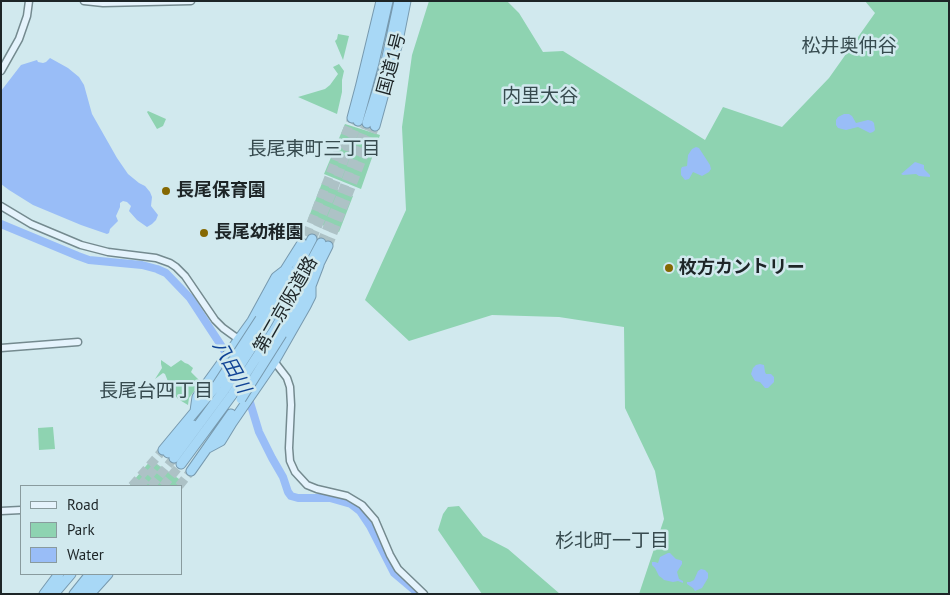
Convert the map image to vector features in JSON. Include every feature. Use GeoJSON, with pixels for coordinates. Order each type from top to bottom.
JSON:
{"type":"FeatureCollection","features":[{"type":"Feature","properties":{"kind":"highway"},"geometry":{"type":"LineString","coordinates":[[361,120],[359,73],[375,1]]}},
{"type":"Feature","properties":{"kind":"highway","name":"国道1号"},"geometry":{"type":"LineString","coordinates":[[361,120],[360,88],[380,1]]}},
{"type":"Feature","properties":{"kind":"highway"},"geometry":{"type":"LineString","coordinates":[[361,120],[388,1]]}},
{"type":"Feature","properties":{"kind":"highway"},"geometry":{"type":"LineString","coordinates":[[361,120],[385,66],[399,1]]}},
{"type":"Feature","properties":{"kind":"highway","name":"国道1号"},"geometry":{"type":"LineString","coordinates":[[361,120],[387,84],[406,1]]}},
{"type":"Feature","properties":{"kind":"highway"},"geometry":{"type":"LineString","coordinates":[[387,84],[396,74],[411,1]]}},
{"type":"Feature","properties":{"kind":"highway"},"geometry":{"type":"LineString","coordinates":[[177,461],[195,411],[197,397],[252,321],[276,277],[314,241]]}},
{"type":"Feature","properties":{"kind":"highway"},"geometry":{"type":"LineString","coordinates":[[177,461],[208,448],[274,362],[311,296],[311,286],[319,265],[314,241]]}},
{"type":"Feature","properties":{"kind":"highway"},"geometry":{"type":"LineString","coordinates":[[242,402],[271,327],[289,269],[314,241]]}},
{"type":"Feature","properties":{"kind":"highway","name":"第二京阪道路"},"geometry":{"type":"LineString","coordinates":[[224,393],[271,327],[314,241]]}},
{"type":"Feature","properties":{"kind":"highway"},"geometry":{"type":"LineString","coordinates":[[177,461],[271,327],[298,307],[319,265]]}},
{"type":"Feature","properties":{"kind":"highway"},"geometry":{"type":"LineString","coordinates":[[195,411],[224,393]]}},
{"type":"Feature","properties":{"kind":"highway"},"geometry":{"type":"LineString","coordinates":[[177,461],[224,393]]}},
{"type":"Feature","properties":{"kind":"highway"},"geometry":{"type":"LineString","coordinates":[[44,594],[59,575]]}},
{"type":"Feature","properties":{"kind":"highway"},"geometry":{"type":"LineString","coordinates":[[54,594],[70,575]]}},
{"type":"Feature","properties":{"kind":"highway"},"geometry":{"type":"LineString","coordinates":[[62,594],[77,575]]}},
{"type":"Feature","properties":{"kind":"highway"},"geometry":{"type":"LineString","coordinates":[[74,594],[89,575]]}},
{"type":"Feature","properties":{"kind":"highway"},"geometry":{"type":"LineString","coordinates":[[82,594],[98,575]]}},
{"type":"Feature","properties":{"kind":"highway"},"geometry":{"type":"LineString","coordinates":[[90,594],[107,575]]}},
{"type":"Feature","properties":{"kind":"street"},"geometry":{"type":"LineString","coordinates":[[1,70],[19,40],[30,1]]}},
{"type":"Feature","properties":{"kind":"street"},"geometry":{"type":"LineString","coordinates":[[84,1],[103,4],[191,1]]}},
{"type":"Feature","properties":{"kind":"street"},"geometry":{"type":"LineString","coordinates":[[1,206],[31,224],[81,245],[108,252],[150,257],[170,263],[176,267],[185,276],[215,320],[236,342],[274,362],[284,372],[290,387],[289,448],[290,461],[295,472],[307,485],[347,496],[362,505],[374,520],[398,569],[424,594]]}},
{"type":"Feature","properties":{"kind":"street"},"geometry":{"type":"LineString","coordinates":[[1,348],[78,342]]}},
{"type":"Feature","properties":{"kind":"street"},"geometry":{"type":"LineString","coordinates":[[1,511],[20,510]]}},
{"type":"Feature","properties":{"kind":"green space"},"geometry":{"type":"Polygon","coordinates":[[[429,1],[507,1],[519,13],[543,52],[563,51],[705,140],[723,107],[782,127],[829,78],[875,13],[865,1],[949,1],[949,594],[639,594],[664,519],[655,471],[625,408],[624,327],[559,317],[492,315],[409,341],[365,300],[406,210],[402,127],[412,55],[429,1]]]}},
{"type":"Feature","properties":{"kind":"green space"},"geometry":{"type":"Polygon","coordinates":[[[338,34],[349,36],[343,60],[335,41],[338,34]]]}},
{"type":"Feature","properties":{"kind":"green space"},"geometry":{"type":"Polygon","coordinates":[[[339,64],[344,71],[337,114],[298,97],[325,89],[330,85],[338,74],[333,67],[339,64]]]}},
{"type":"Feature","properties":{"kind":"green space"},"geometry":{"type":"Polygon","coordinates":[[[148,111],[166,119],[163,126],[157,129],[148,111]]]}},
{"type":"Feature","properties":{"kind":"green space"},"geometry":{"type":"Polygon","coordinates":[[[345,124],[380,135],[361,189],[324,174],[345,124]]]}},
{"type":"Feature","properties":{"kind":"green space"},"geometry":{"type":"Polygon","coordinates":[[[322,183],[353,196],[339,232],[308,219],[322,183]]]}},
{"type":"Feature","properties":{"kind":"green space"},"geometry":{"type":"Polygon","coordinates":[[[161,360],[171,367],[181,360],[193,368],[191,372],[201,382],[189,398],[188,405],[178,399],[173,393],[172,385],[169,384],[165,374],[163,373],[155,379],[162,368],[161,360]]]}},
{"type":"Feature","properties":{"kind":"green space"},"geometry":{"type":"Polygon","coordinates":[[[53,427],[55,449],[39,450],[38,428],[53,427]]]}},
{"type":"Feature","properties":{"kind":"green space"},"geometry":{"type":"Polygon","coordinates":[[[151,460],[185,483],[182,486],[130,485],[151,460]]]}},
{"type":"Feature","properties":{"kind":"green space"},"geometry":{"type":"Polygon","coordinates":[[[459,506],[483,536],[508,549],[560,594],[482,594],[438,530],[443,514],[448,507],[459,506]]]}},
{"type":"Feature","properties":{"kind":"water"},"geometry":{"type":"Polygon","coordinates":[[[50,58],[79,77],[84,85],[92,114],[117,158],[128,174],[150,192],[152,197],[151,206],[158,215],[156,220],[147,227],[129,211],[131,206],[127,202],[123,201],[120,203],[116,216],[118,221],[107,234],[33,205],[1,184],[1,91],[21,65],[37,60],[43,63],[50,58]]]}},
{"type":"Feature","properties":{"kind":"water"},"geometry":{"type":"Polygon","coordinates":[[[844,114],[852,116],[856,123],[872,121],[875,130],[870,133],[858,127],[846,130],[838,128],[836,120],[844,114]]]}},
{"type":"Feature","properties":{"kind":"water"},"geometry":{"type":"Polygon","coordinates":[[[696,147],[699,148],[711,169],[702,176],[693,172],[689,179],[685,180],[681,175],[681,169],[687,166],[688,155],[696,147]]]}},
{"type":"Feature","properties":{"kind":"water"},"geometry":{"type":"Polygon","coordinates":[[[915,162],[924,165],[924,169],[930,177],[916,174],[901,174],[915,162]]]}},
{"type":"Feature","properties":{"kind":"water"},"geometry":{"type":"Polygon","coordinates":[[[760,364],[764,365],[766,374],[771,374],[774,377],[774,382],[768,388],[755,381],[751,374],[753,368],[760,364]]]}},
{"type":"Feature","properties":{"kind":"water"},"geometry":{"type":"Polygon","coordinates":[[[668,553],[682,561],[677,572],[679,579],[683,583],[664,580],[652,565],[652,562],[658,563],[660,557],[668,553]]]}},
{"type":"Feature","properties":{"kind":"water"},"geometry":{"type":"Polygon","coordinates":[[[701,569],[708,573],[708,578],[702,588],[695,591],[687,582],[694,580],[701,569]]]}},
{"type":"Feature","properties":{"kind":"waterway","name":"八田川"},"geometry":{"type":"LineString","coordinates":[[1,224],[89,260],[142,265],[166,273],[190,298],[230,359]]}},
{"type":"Feature","properties":{"kind":"waterway","name":"八田川"},"geometry":{"type":"LineString","coordinates":[[240,376],[245,386],[259,432],[291,496],[298,498],[330,498],[351,504],[360,511],[370,526],[394,573],[419,594]]}},
{"type":"Feature","properties":{"kind":"tunnel"},"geometry":{"type":"LineString","coordinates":[[306,236],[352,118]]}},
{"type":"Feature","properties":{"kind":"tunnel"},"geometry":{"type":"LineString","coordinates":[[312,239],[331,195],[358,121]]}},
{"type":"Feature","properties":{"kind":"tunnel"},"geometry":{"type":"LineString","coordinates":[[321,243],[340,198],[367,123]]}},
{"type":"Feature","properties":{"kind":"tunnel"},"geometry":{"type":"LineString","coordinates":[[328,246],[375,126]]}},
{"type":"Feature","properties":{"kind":"tunnel"},"geometry":{"type":"LineString","coordinates":[[133,485],[163,450]]}},
{"type":"Feature","properties":{"kind":"tunnel"},"geometry":{"type":"LineString","coordinates":[[152,485],[174,458]]}},
{"type":"Feature","properties":{"kind":"tunnel"},"geometry":{"type":"LineString","coordinates":[[164,485],[181,464]]}},
{"type":"Feature","properties":{"kind":"tunnel"},"geometry":{"type":"LineString","coordinates":[[141,485],[158,465]]}},
{"type":"Feature","properties":{"kind":"tunnel"},"geometry":{"type":"LineString","coordinates":[[180,485],[191,471]]}},
{"type":"Feature","properties":{"kind":"place","name":"長尾保育園"},"geometry":{"type":"Point","coordinates":[166,191]}},
{"type":"Feature","properties":{"kind":"place","name":"長尾幼稚園"},"geometry":{"type":"Point","coordinates":[204,233]}},
{"type":"Feature","properties":{"kind":"place","name":"枚方カントリー"},"geometry":{"type":"Point","coordinates":[669,268]}},
{"type":"Feature","properties":{"kind":"district","name":"松井奥仲谷"},"geometry":{"type":"Point","coordinates":[849,47]}},
{"type":"Feature","properties":{"kind":"district","name":"内里大谷"},"geometry":{"type":"Point","coordinates":[540,97]}},
{"type":"Feature","properties":{"kind":"district","name":"長尾東町三丁目"},"geometry":{"type":"Point","coordinates":[314,150]}},
{"type":"Feature","properties":{"kind":"district","name":"長尾台四丁目"},"geometry":{"type":"Point","coordinates":[156,392]}},
{"type":"Feature","properties":{"kind":"district","name":"杉北町一丁目"},"geometry":{"type":"Point","coordinates":[612,542]}}]}
